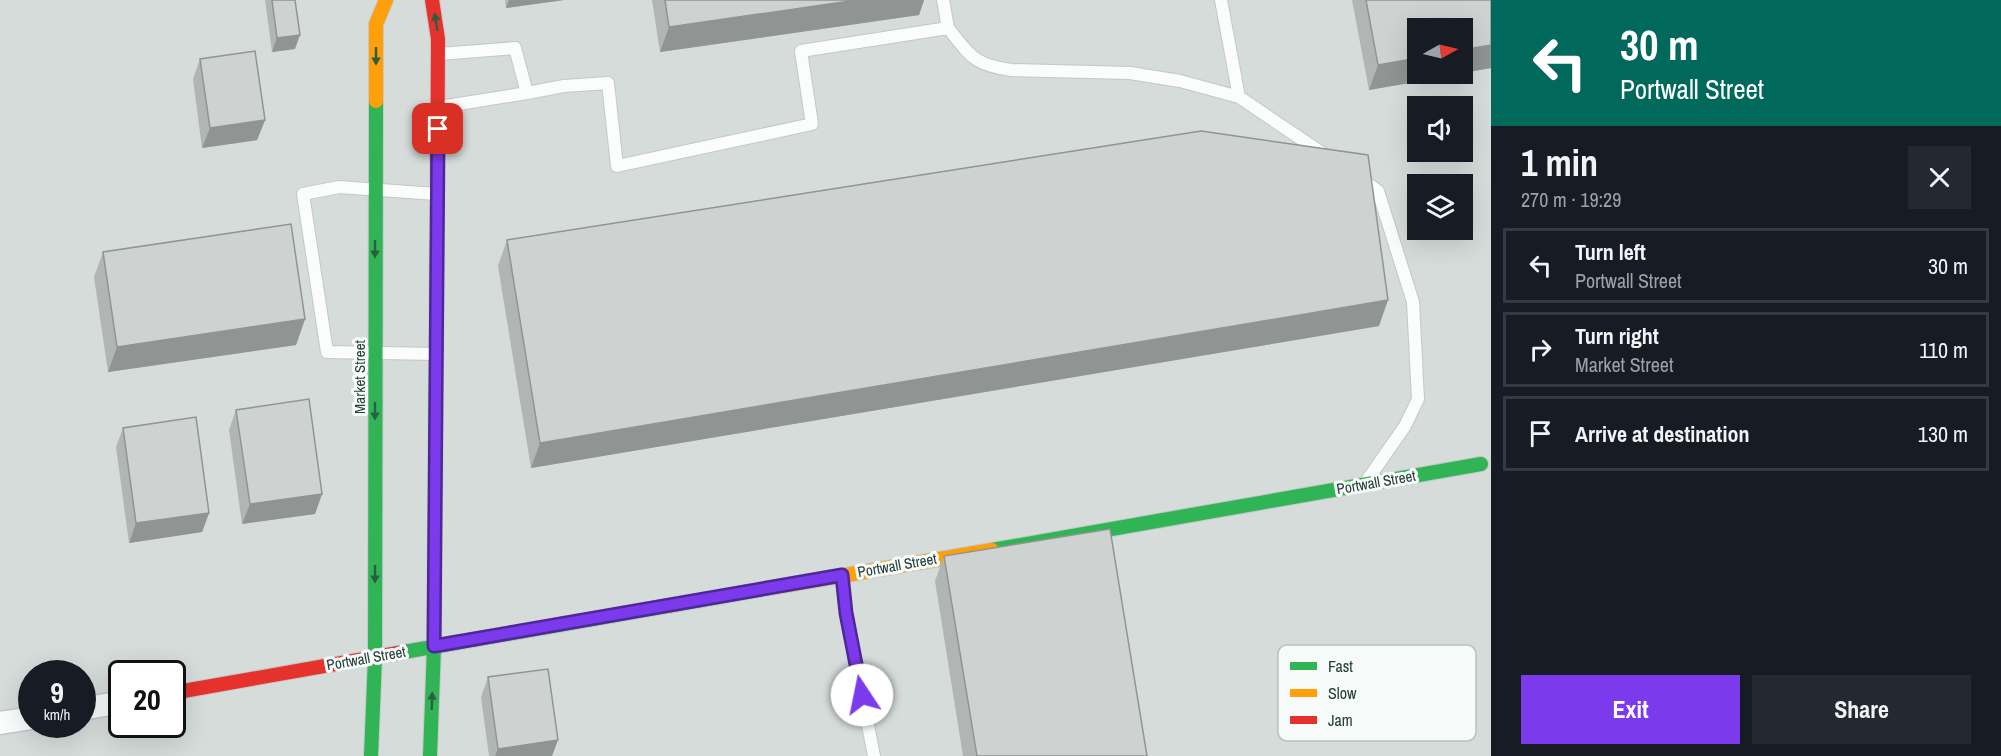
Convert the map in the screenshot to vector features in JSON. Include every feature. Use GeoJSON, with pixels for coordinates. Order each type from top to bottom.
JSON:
{"type":"FeatureCollection","features":[{"type":"Feature","properties":{"kind":"main road","name":"Market Street"},"geometry":{"type":"LineString","coordinates":[[371,756],[375,657],[376,24],[386,0]]}},
{"type":"Feature","properties":{"kind":"main road"},"geometry":{"type":"LineString","coordinates":[[430,756],[434,646],[438,107],[438,39],[432,0]]}},
{"type":"Feature","properties":{"kind":"main road","name":"Portwall Street"},"geometry":{"type":"LineString","coordinates":[[186,691],[1481,464]]}},
{"type":"Feature","properties":{"kind":"street"},"geometry":{"type":"LineString","coordinates":[[0,723],[18,720]]}},
{"type":"Feature","properties":{"kind":"lane"},"geometry":{"type":"LineString","coordinates":[[943,0],[948,28],[973,58],[993,68],[1130,73],[1180,81],[1239,97],[1332,159]]}},
{"type":"Feature","properties":{"kind":"lane"},"geometry":{"type":"LineString","coordinates":[[1221,0],[1239,97]]}},
{"type":"Feature","properties":{"kind":"lane"},"geometry":{"type":"LineString","coordinates":[[438,107],[564,86],[608,83],[617,166],[812,124],[801,51],[948,28]]}},
{"type":"Feature","properties":{"kind":"lane"},"geometry":{"type":"LineString","coordinates":[[438,54],[515,48],[527,93]]}},
{"type":"Feature","properties":{"kind":"lane"},"geometry":{"type":"LineString","coordinates":[[1350,172],[1378,190],[1413,302],[1417,367],[1418,399],[1404,426],[1365,484]]}},
{"type":"Feature","properties":{"kind":"lane"},"geometry":{"type":"LineString","coordinates":[[436,354],[327,352],[303,194],[339,187],[437,194]]}},
{"type":"Feature","properties":{"kind":"lane"},"geometry":{"type":"LineString","coordinates":[[842,575],[846,613],[874,756]]}},
{"type":"Feature","properties":{"kind":"shaded area"},"geometry":{"type":"Polygon","coordinates":[[[0,0],[1491,0],[1491,756],[0,756],[0,0]]]}},
{"type":"Feature","properties":{"kind":"building"},"geometry":{"type":"Polygon","coordinates":[[[272,0],[295,0],[300,35],[277,38],[272,0]]]}},
{"type":"Feature","properties":{"kind":"building"},"geometry":{"type":"Polygon","coordinates":[[[665,0],[857,0],[669,27],[665,0]]]}},
{"type":"Feature","properties":{"kind":"building"},"geometry":{"type":"Polygon","coordinates":[[[1366,0],[1491,0],[1491,45],[1473,48],[1473,18],[1407,18],[1407,60],[1378,65],[1366,0]]]}},
{"type":"Feature","properties":{"kind":"building"},"geometry":{"type":"Polygon","coordinates":[[[255,51],[265,120],[210,128],[200,59],[255,51]]]}},
{"type":"Feature","properties":{"kind":"building"},"geometry":{"type":"Polygon","coordinates":[[[1201,131],[1368,155],[1388,300],[540,443],[507,240],[1201,131]]]}},
{"type":"Feature","properties":{"kind":"building"},"geometry":{"type":"Polygon","coordinates":[[[291,224],[305,319],[117,347],[103,252],[291,224]]]}},
{"type":"Feature","properties":{"kind":"building"},"geometry":{"type":"Polygon","coordinates":[[[309,399],[322,494],[250,504],[236,410],[309,399]]]}},
{"type":"Feature","properties":{"kind":"building"},"geometry":{"type":"Polygon","coordinates":[[[196,417],[209,513],[136,523],[123,428],[196,417]]]}},
{"type":"Feature","properties":{"kind":"building"},"geometry":{"type":"Polygon","coordinates":[[[1110,529],[1147,756],[977,756],[944,556],[1110,529]]]}},
{"type":"Feature","properties":{"kind":"building"},"geometry":{"type":"Polygon","coordinates":[[[548,669],[558,740],[498,749],[488,677],[548,669]]]}},
{"type":"Feature","properties":{"kind":"traffic: fast"},"geometry":{"type":"LineString","coordinates":[[371,756],[375,657],[376,101]]}},
{"type":"Feature","properties":{"kind":"traffic: fast"},"geometry":{"type":"LineString","coordinates":[[430,756],[434,646],[437,226]]}},
{"type":"Feature","properties":{"kind":"traffic: fast"},"geometry":{"type":"LineString","coordinates":[[992,550],[1481,464]]}},
{"type":"Feature","properties":{"kind":"traffic: fast"},"geometry":{"type":"LineString","coordinates":[[398,653],[770,588]]}},
{"type":"Feature","properties":{"kind":"traffic: slow"},"geometry":{"type":"LineString","coordinates":[[376,101],[376,24],[386,0]]}},
{"type":"Feature","properties":{"kind":"traffic: slow"},"geometry":{"type":"LineString","coordinates":[[770,588],[992,550]]}},
{"type":"Feature","properties":{"kind":"traffic: jam"},"geometry":{"type":"LineString","coordinates":[[432,0],[438,39],[437,226]]}},
{"type":"Feature","properties":{"kind":"traffic: jam"},"geometry":{"type":"LineString","coordinates":[[186,691],[398,653]]}},
{"type":"Feature","properties":{"kind":"route"},"geometry":{"type":"LineString","coordinates":[[438,129],[434,646],[842,575],[846,613],[862,695]]}}]}
